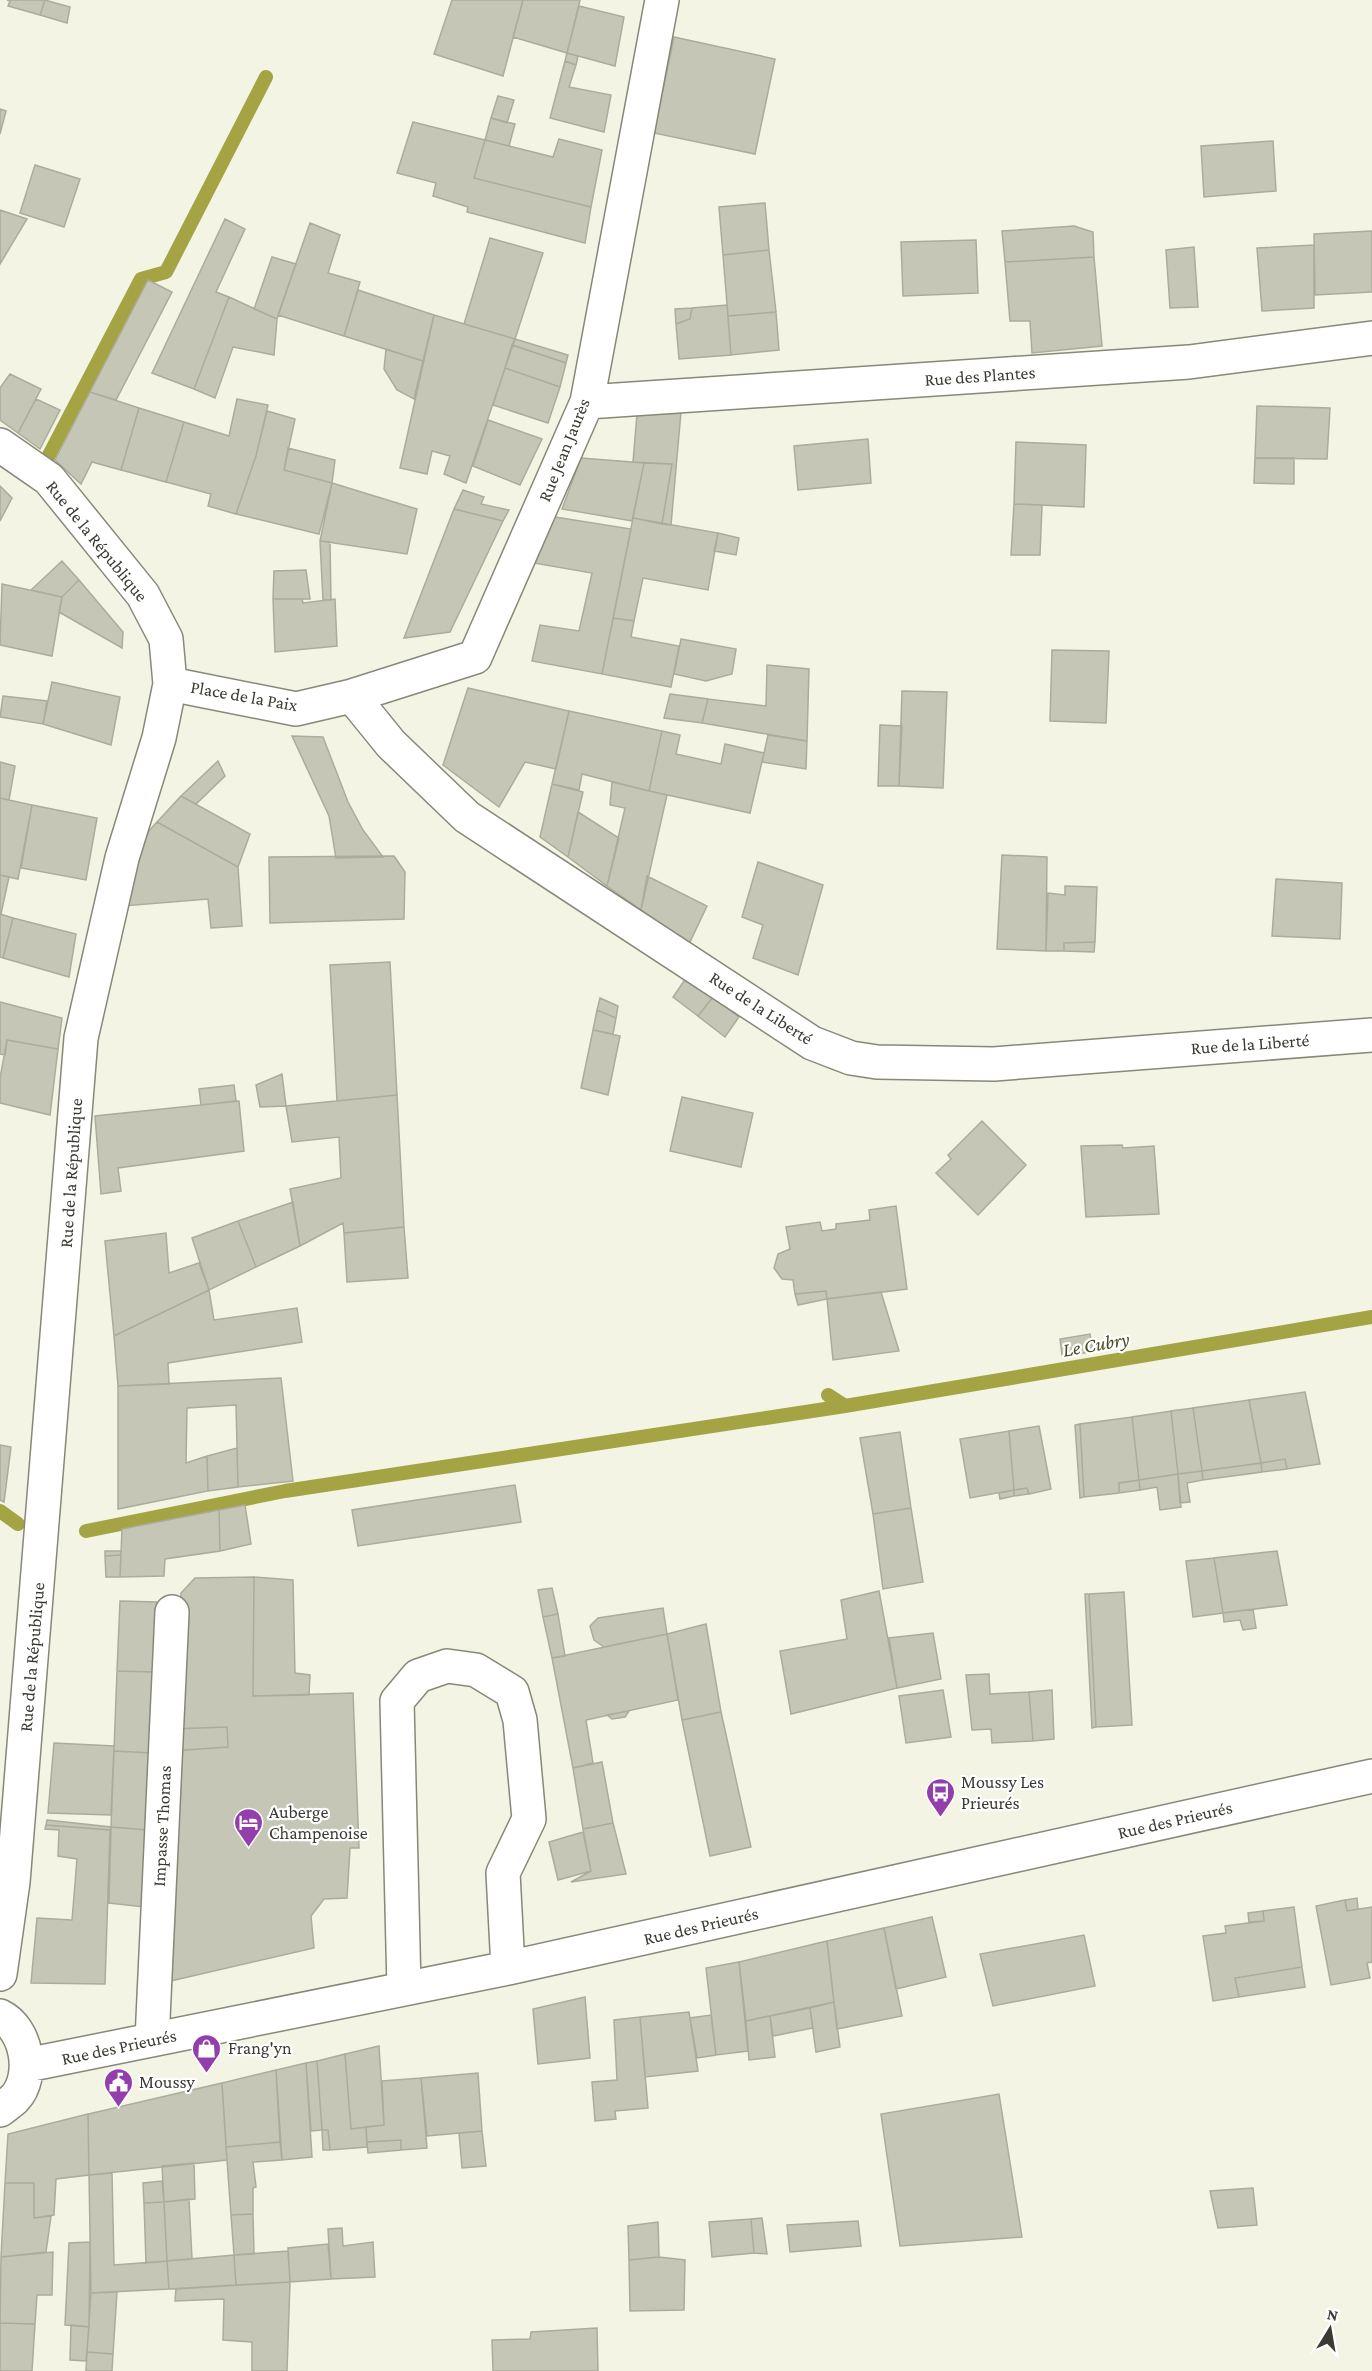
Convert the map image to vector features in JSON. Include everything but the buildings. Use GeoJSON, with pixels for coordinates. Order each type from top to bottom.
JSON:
{"type":"FeatureCollection","features":[{"type":"Feature","properties":{"kind":"street","name":"Rue Jean Jaurès"},"geometry":{"type":"LineString","coordinates":[[352,696],[475,657],[586,402],[662,0]]}},
{"type":"Feature","properties":{"kind":"street","name":"Rue des Plantes"},"geometry":{"type":"LineString","coordinates":[[586,402],[1190,362],[1372,339]]}},
{"type":"Feature","properties":{"kind":"street","name":"Rue de la République"},"geometry":{"type":"LineString","coordinates":[[0,445],[49,479],[143,596],[166,639],[170,684],[159,738],[122,858],[81,1038],[15,1859],[0,1974]]}},
{"type":"Feature","properties":{"kind":"street","name":"Place de la Paix"},"geometry":{"type":"LineString","coordinates":[[170,684],[296,709],[352,696]]}},
{"type":"Feature","properties":{"kind":"street","name":"Rue de la Liberté"},"geometry":{"type":"LineString","coordinates":[[352,696],[391,744],[467,818],[812,1043],[851,1058],[877,1062],[994,1064],[1372,1035]]}},
{"type":"Feature","properties":{"kind":"street","name":"Impasse Thomas"},"geometry":{"type":"LineString","coordinates":[[152,2040],[172,1612]]}},
{"type":"Feature","properties":{"kind":"street"},"geometry":{"type":"LineString","coordinates":[[404,1988],[397,1701],[418,1676],[447,1666],[476,1670],[512,1692],[520,1720],[529,1819],[503,1874],[508,1968]]}},
{"type":"Feature","properties":{"kind":"street","name":"Rue des Prieurés"},"geometry":{"type":"LineString","coordinates":[[27,2065],[508,1968],[1372,1776]]}},
{"type":"Feature","properties":{"kind":"street"},"geometry":{"type":"LineString","coordinates":[[0,2016],[20,2035],[27,2065],[24,2081],[16,2098],[0,2110]]}},
{"type":"Feature","properties":{"kind":"waterway"},"geometry":{"type":"LineString","coordinates":[[47,459],[141,279],[166,272],[266,77]]}},
{"type":"Feature","properties":{"kind":"waterway"},"geometry":{"type":"LineString","coordinates":[[86,1531],[285,1491],[845,1406],[1372,1317]]}},
{"type":"Feature","properties":{"kind":"waterway","name":"Le Cubry"},"geometry":{"type":"LineString","coordinates":[[828,1395],[845,1406]]}},
{"type":"Feature","properties":{"kind":"waterway"},"geometry":{"type":"LineString","coordinates":[[0,1511],[18,1524]]}},
{"type":"Feature","properties":{"kind":"place","name":"Moussy Les Prieurés"},"geometry":{"type":"Point","coordinates":[940,1818]}},
{"type":"Feature","properties":{"kind":"place","name":"Auberge Champenoise"},"geometry":{"type":"Point","coordinates":[248,1848]}},
{"type":"Feature","properties":{"kind":"place","name":"Frang'yn"},"geometry":{"type":"Point","coordinates":[207,2074]}},
{"type":"Feature","properties":{"kind":"place","name":"Moussy"},"geometry":{"type":"Point","coordinates":[118,2108]}}]}
